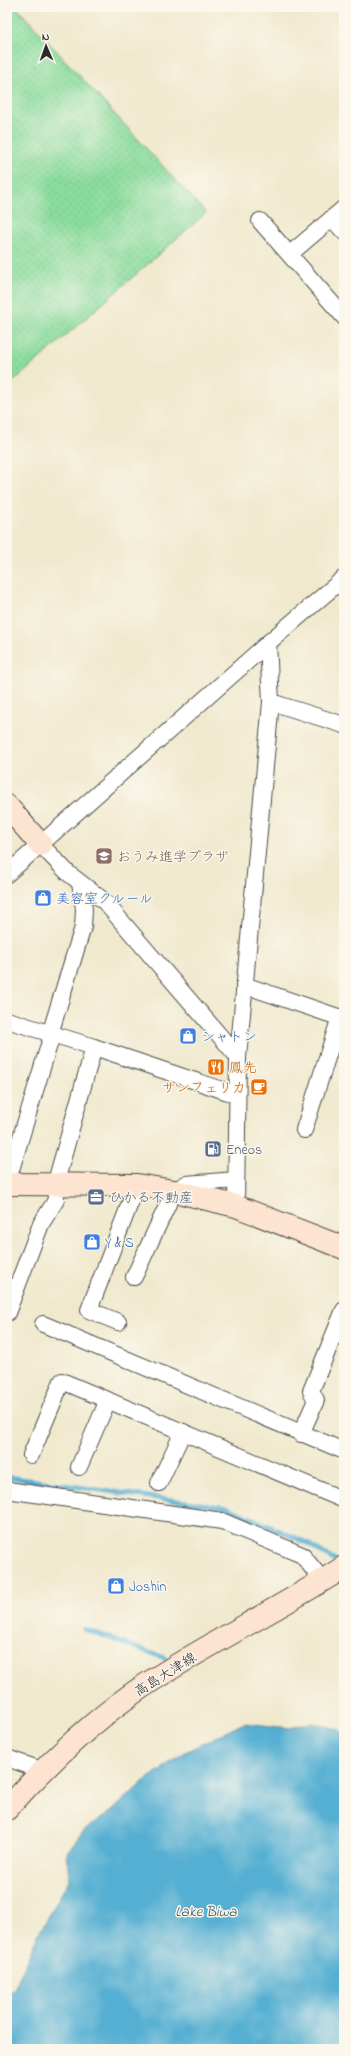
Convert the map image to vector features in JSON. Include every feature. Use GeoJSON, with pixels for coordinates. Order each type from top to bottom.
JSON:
{"type":"FeatureCollection","features":[{"type":"Feature","properties":{"kind":"street"},"geometry":{"type":"LineString","coordinates":[[290,254],[344,208]]}},
{"type":"Feature","properties":{"kind":"street"},"geometry":{"type":"LineString","coordinates":[[332,218],[344,232]]}},
{"type":"Feature","properties":{"kind":"street"},"geometry":{"type":"LineString","coordinates":[[260,221],[344,317]]}},
{"type":"Feature","properties":{"kind":"street"},"geometry":{"type":"LineString","coordinates":[[7,874],[268,643],[344,578]]}},
{"type":"Feature","properties":{"kind":"street"},"geometry":{"type":"LineString","coordinates":[[236,1206],[238,1058],[271,702],[268,643]]}},
{"type":"Feature","properties":{"kind":"street"},"geometry":{"type":"LineString","coordinates":[[271,702],[344,725]]}},
{"type":"Feature","properties":{"kind":"street"},"geometry":{"type":"LineString","coordinates":[[7,806],[68,874],[104,901],[238,1058]]}},
{"type":"Feature","properties":{"kind":"street"},"geometry":{"type":"LineString","coordinates":[[80,882],[84,910],[83,927],[7,1184],[137,1185],[174,1191],[236,1206],[344,1248]]}},
{"type":"Feature","properties":{"kind":"street"},"geometry":{"type":"LineString","coordinates":[[244,985],[342,1018],[304,1130]]}},
{"type":"Feature","properties":{"kind":"street"},"geometry":{"type":"LineString","coordinates":[[7,1020],[94,1047],[237,1095]]}},
{"type":"Feature","properties":{"kind":"street"},"geometry":{"type":"LineString","coordinates":[[7,1313],[41,1224],[56,1200],[55,1185],[94,1047]]}},
{"type":"Feature","properties":{"kind":"street"},"geometry":{"type":"LineString","coordinates":[[134,1277],[174,1191],[186,1184],[236,1180]]}},
{"type":"Feature","properties":{"kind":"street"},"geometry":{"type":"LineString","coordinates":[[118,1322],[89,1310],[137,1185]]}},
{"type":"Feature","properties":{"kind":"street"},"geometry":{"type":"LineString","coordinates":[[302,1434],[316,1400],[311,1392],[344,1310]]}},
{"type":"Feature","properties":{"kind":"street"},"geometry":{"type":"LineString","coordinates":[[43,1324],[344,1451]]}},
{"type":"Feature","properties":{"kind":"street"},"geometry":{"type":"LineString","coordinates":[[31,1455],[62,1381],[344,1500]]}},
{"type":"Feature","properties":{"kind":"street"},"geometry":{"type":"LineString","coordinates":[[79,1467],[108,1400]]}},
{"type":"Feature","properties":{"kind":"street"},"geometry":{"type":"LineString","coordinates":[[160,1484],[183,1432]]}},
{"type":"Feature","properties":{"kind":"street"},"geometry":{"type":"LineString","coordinates":[[7,1490],[222,1521],[302,1555],[334,1574]]}},
{"type":"Feature","properties":{"kind":"street","name":"高島大津線"},"geometry":{"type":"LineString","coordinates":[[7,1809],[41,1770],[101,1718],[137,1691],[334,1574]]}},
{"type":"Feature","properties":{"kind":"street"},"geometry":{"type":"LineString","coordinates":[[7,1758],[41,1770]]}},
{"type":"Feature","properties":{"kind":"green space"},"geometry":{"type":"Polygon","coordinates":[[[7,7],[16,7],[206,213],[7,387],[7,7]]]}},
{"type":"Feature","properties":{"kind":"water","name":"Lake Biwa"},"geometry":{"type":"Polygon","coordinates":[[[244,1723],[290,1728],[310,1723],[339,1729],[344,1734],[344,2049],[7,2049],[7,2005],[39,1933],[69,1880],[67,1852],[84,1830],[111,1812],[143,1782],[185,1752],[244,1723]]]}},
{"type":"Feature","properties":{"kind":"waterway"},"geometry":{"type":"LineString","coordinates":[[7,1477],[228,1508],[307,1543],[340,1564]]}},
{"type":"Feature","properties":{"kind":"waterway"},"geometry":{"type":"LineString","coordinates":[[84,1629],[165,1658]]}},
{"type":"Feature","properties":{"kind":"waterway"},"geometry":{"type":"LineString","coordinates":[[7,1992],[18,1993]]}},
{"type":"Feature","properties":{"kind":"place","name":"おうみ進学プラザ"},"geometry":{"type":"Point","coordinates":[104,856]}},
{"type":"Feature","properties":{"kind":"place","name":"美容室クルール"},"geometry":{"type":"Point","coordinates":[43,898]}},
{"type":"Feature","properties":{"kind":"place","name":"シャトン"},"geometry":{"type":"Point","coordinates":[188,1036]}},
{"type":"Feature","properties":{"kind":"place","name":"鳳先"},"geometry":{"type":"Point","coordinates":[216,1067]}},
{"type":"Feature","properties":{"kind":"place","name":"サンフェリカ"},"geometry":{"type":"Point","coordinates":[259,1087]}},
{"type":"Feature","properties":{"kind":"place","name":"Eneos"},"geometry":{"type":"Point","coordinates":[213,1149]}},
{"type":"Feature","properties":{"kind":"place","name":"ひかる不動産"},"geometry":{"type":"Point","coordinates":[96,1197]}},
{"type":"Feature","properties":{"kind":"place","name":"Y & S"},"geometry":{"type":"Point","coordinates":[92,1242]}},
{"type":"Feature","properties":{"kind":"place","name":"Joshin"},"geometry":{"type":"Point","coordinates":[116,1586]}}]}
